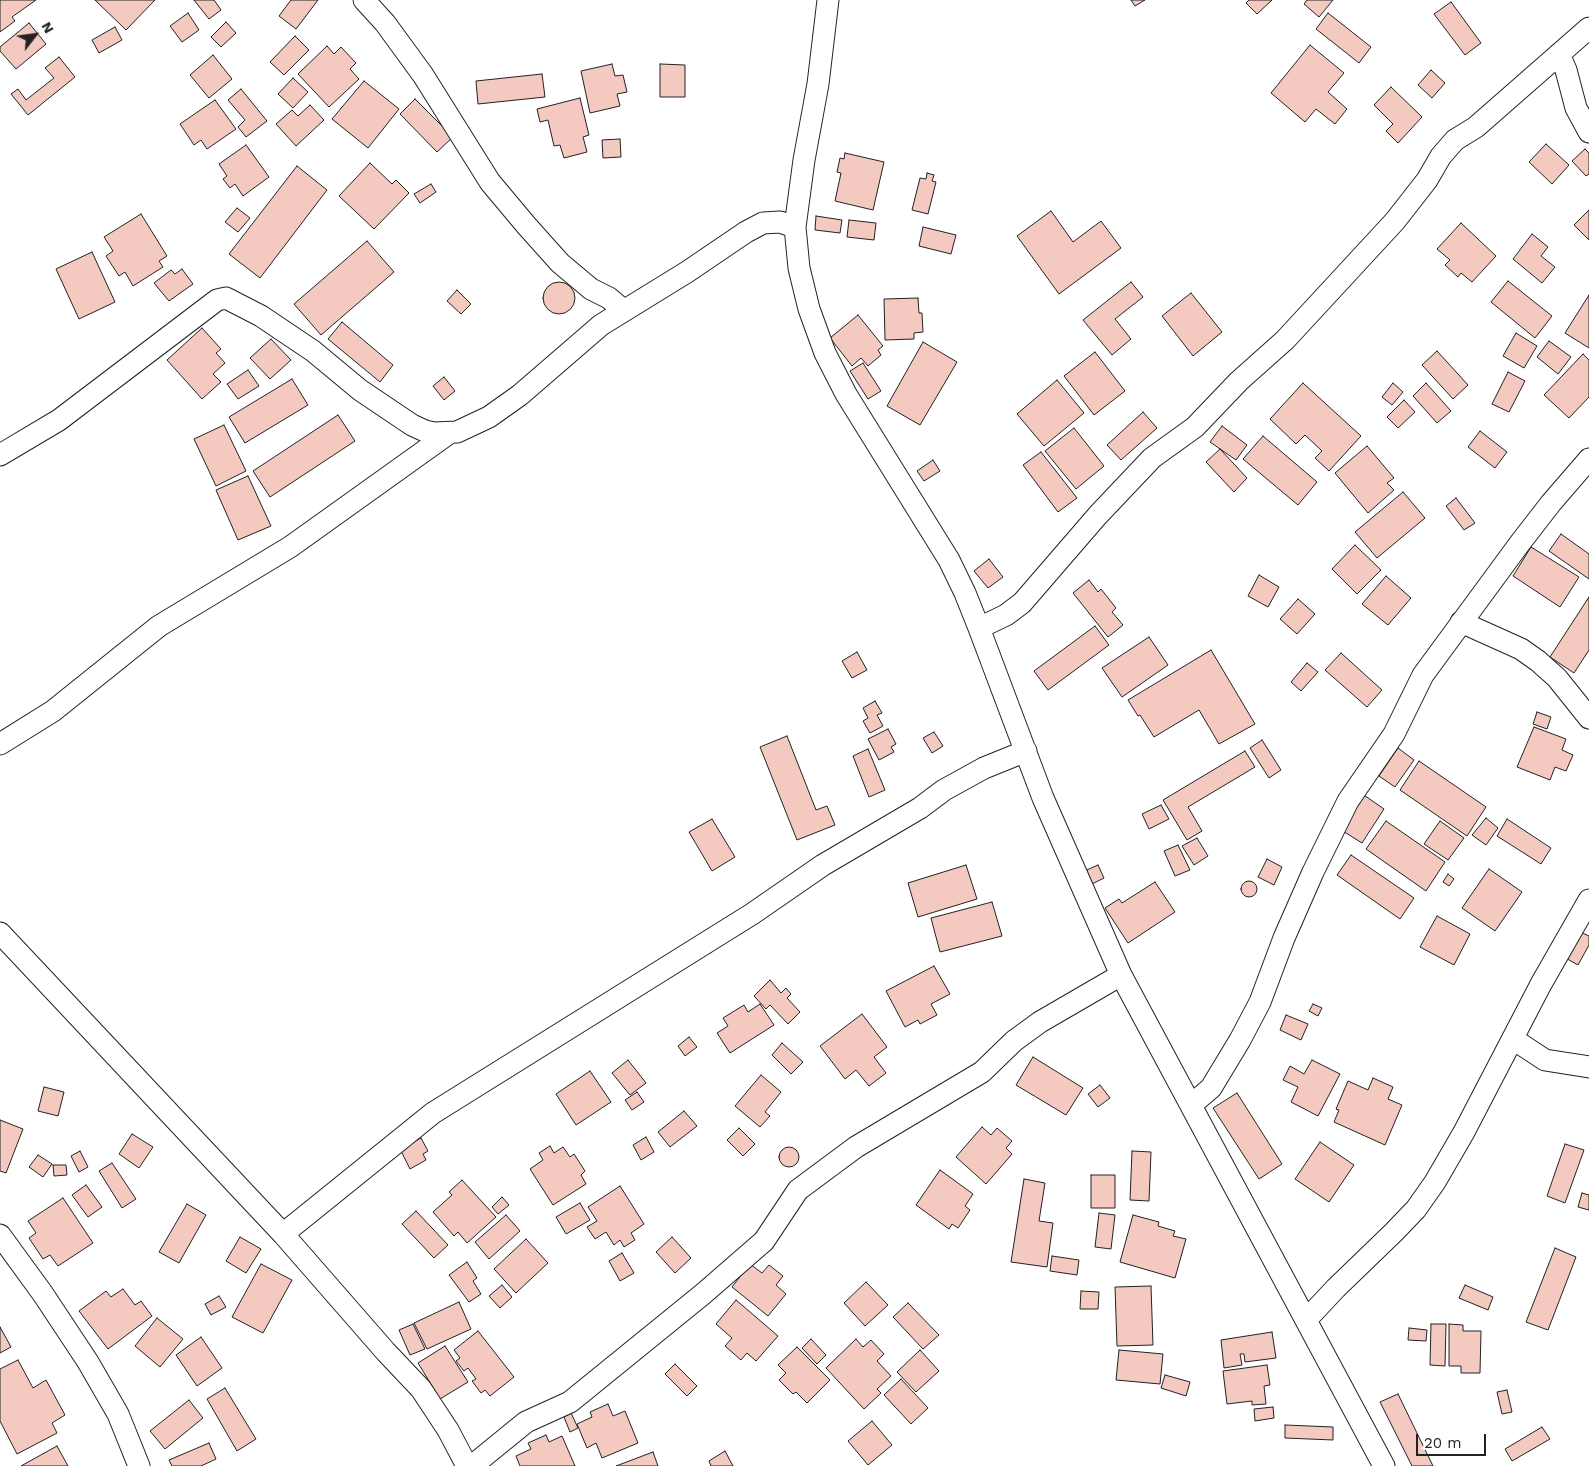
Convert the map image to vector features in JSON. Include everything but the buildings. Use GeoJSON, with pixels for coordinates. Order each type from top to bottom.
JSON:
{"type":"FeatureCollection","features":[{"type":"Feature","properties":{"kind":"street"},"geometry":{"type":"LineString","coordinates":[[364,0],[423,75],[490,182],[526,226],[560,263],[591,289],[609,298],[623,310]]}},
{"type":"Feature","properties":{"kind":"street"},"geometry":{"type":"LineString","coordinates":[[828,0],[818,84],[804,160],[795,227],[799,268],[809,310],[825,353],[846,394],[949,560],[979,628],[1043,798],[1121,975],[1384,1466]]}},
{"type":"Feature","properties":{"kind":"street"},"geometry":{"type":"LineString","coordinates":[[979,628],[1006,615],[1022,603],[1152,458],[1195,427],[1239,382],[1285,340],[1395,221],[1427,180],[1441,156],[1455,140],[1476,127],[1589,28]]}},
{"type":"Feature","properties":{"kind":"street"},"geometry":{"type":"LineString","coordinates":[[1559,54],[1566,70],[1576,108],[1589,132]]}},
{"type":"Feature","properties":{"kind":"street"},"geometry":{"type":"LineString","coordinates":[[0,744],[52,711],[159,626],[290,547],[448,434],[465,429],[520,395],[601,325],[623,310],[687,272],[746,232],[763,223],[780,222],[795,227]]}},
{"type":"Feature","properties":{"kind":"street"},"geometry":{"type":"LineString","coordinates":[[0,455],[59,420],[217,300],[226,298],[261,316],[313,351],[360,390],[412,425],[425,432],[448,434]]}},
{"type":"Feature","properties":{"kind":"street"},"geometry":{"type":"LineString","coordinates":[[1191,1105],[1211,1088],[1232,1054],[1260,1002],[1284,938],[1313,872],[1348,801],[1394,734],[1423,675],[1551,502],[1589,459]]}},
{"type":"Feature","properties":{"kind":"street"},"geometry":{"type":"LineString","coordinates":[[1461,622],[1521,649],[1538,661],[1557,678],[1589,718]]}},
{"type":"Feature","properties":{"kind":"street"},"geometry":{"type":"LineString","coordinates":[[282,1234],[442,1108],[752,914],[823,865],[920,808],[944,790],[984,768],[1026,751]]}},
{"type":"Feature","properties":{"kind":"street"},"geometry":{"type":"LineString","coordinates":[[1306,1320],[1416,1209],[1435,1182],[1464,1132],[1541,984],[1589,900]]}},
{"type":"Feature","properties":{"kind":"street"},"geometry":{"type":"LineString","coordinates":[[0,933],[282,1234],[421,1389],[448,1430],[467,1466]]}},
{"type":"Feature","properties":{"kind":"street"},"geometry":{"type":"LineString","coordinates":[[472,1466],[526,1422],[570,1402],[703,1294],[764,1241],[798,1190],[856,1147],[982,1072],[1014,1041],[1040,1022],[1121,975]]}},
{"type":"Feature","properties":{"kind":"street"},"geometry":{"type":"LineString","coordinates":[[1513,1039],[1546,1060],[1589,1067]]}},
{"type":"Feature","properties":{"kind":"street"},"geometry":{"type":"LineString","coordinates":[[0,1235],[43,1294],[88,1362],[118,1414],[139,1466]]}}]}
